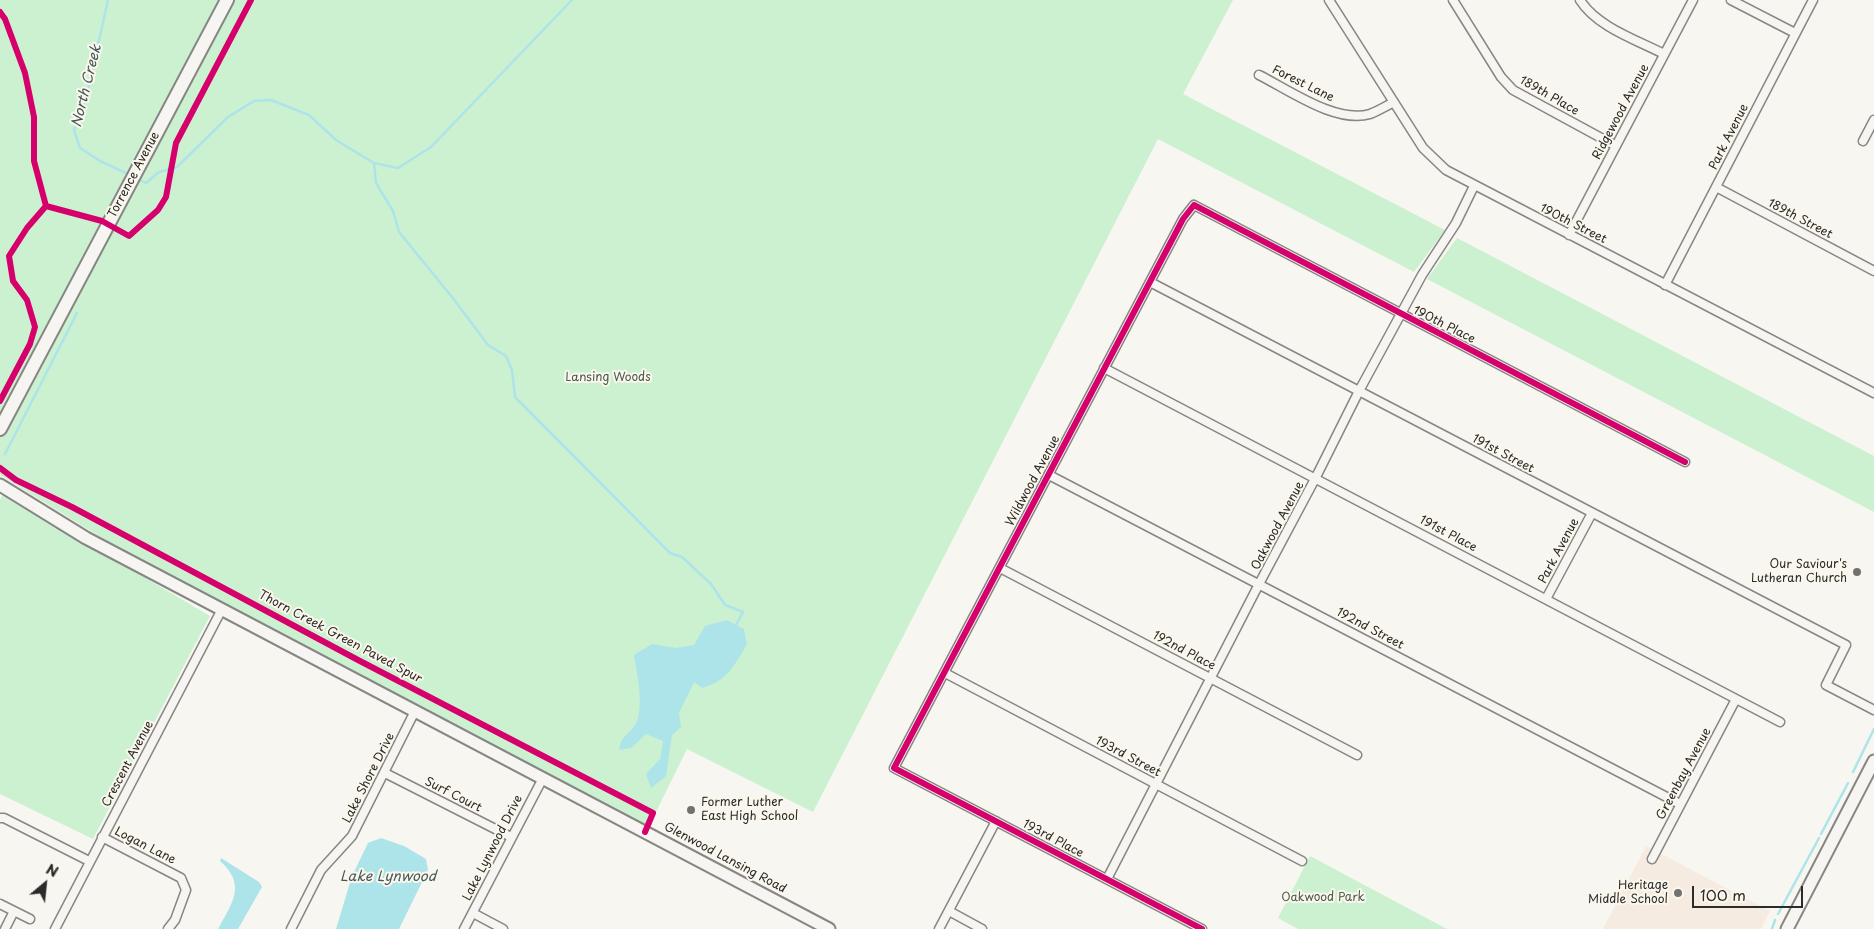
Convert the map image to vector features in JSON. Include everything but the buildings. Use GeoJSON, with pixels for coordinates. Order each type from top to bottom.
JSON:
{"type":"FeatureCollection","features":[{"type":"Feature","properties":{"kind":"main road","name":"Torrence Avenue"},"geometry":{"type":"LineString","coordinates":[[0,429],[227,0]]}},
{"type":"Feature","properties":{"kind":"main road","name":"Glenwood Lansing Road"},"geometry":{"type":"LineString","coordinates":[[0,485],[86,538],[830,929]]}},
{"type":"Feature","properties":{"kind":"main road"},"geometry":{"type":"LineString","coordinates":[[1787,929],[1874,761]]}},
{"type":"Feature","properties":{"kind":"street","name":"190th Street"},"geometry":{"type":"LineString","coordinates":[[1329,0],[1430,157],[1446,170],[1874,394]]}},
{"type":"Feature","properties":{"kind":"street","name":"189th Place"},"geometry":{"type":"LineString","coordinates":[[1454,0],[1501,77],[1513,90],[1616,146]]}},
{"type":"Feature","properties":{"kind":"street"},"geometry":{"type":"LineString","coordinates":[[1580,0],[1600,20],[1664,54]]}},
{"type":"Feature","properties":{"kind":"street","name":"Ridgewood Avenue"},"geometry":{"type":"LineString","coordinates":[[1570,235],[1693,0]]}},
{"type":"Feature","properties":{"kind":"street"},"geometry":{"type":"LineString","coordinates":[[1731,0],[1795,33]]}},
{"type":"Feature","properties":{"kind":"street","name":"Park Avenue"},"geometry":{"type":"LineString","coordinates":[[1665,285],[1795,33],[1814,0]]}},
{"type":"Feature","properties":{"kind":"street","name":"Forest Lane"},"geometry":{"type":"LineString","coordinates":[[1259,75],[1318,105],[1344,115],[1369,114],[1394,102]]}},
{"type":"Feature","properties":{"kind":"street"},"geometry":{"type":"LineString","coordinates":[[1863,141],[1874,120]]}},
{"type":"Feature","properties":{"kind":"street","name":"Oakwood Avenue"},"geometry":{"type":"LineString","coordinates":[[1107,879],[1359,392],[1422,275],[1456,223],[1474,186]]}},
{"type":"Feature","properties":{"kind":"street","name":"189th Street"},"geometry":{"type":"LineString","coordinates":[[1716,187],[1874,270]]}},
{"type":"Feature","properties":{"kind":"street","name":"190th Place"},"geometry":{"type":"LineString","coordinates":[[1194,205],[1685,462]]}},
{"type":"Feature","properties":{"kind":"street","name":"Wildwood Avenue"},"geometry":{"type":"LineString","coordinates":[[894,768],[1183,219],[1194,205]]}},
{"type":"Feature","properties":{"kind":"street","name":"191st Street"},"geometry":{"type":"LineString","coordinates":[[1150,282],[1846,645],[1826,685],[1874,710]]}},
{"type":"Feature","properties":{"kind":"street","name":"191st Place"},"geometry":{"type":"LineString","coordinates":[[1104,368],[1780,722]]}},
{"type":"Feature","properties":{"kind":"street","name":"192nd Street"},"geometry":{"type":"LineString","coordinates":[[1049,475],[1680,804]]}},
{"type":"Feature","properties":{"kind":"street","name":"Park Avenue"},"geometry":{"type":"LineString","coordinates":[[1546,599],[1592,513]]}},
{"type":"Feature","properties":{"kind":"street","name":"192nd Place"},"geometry":{"type":"LineString","coordinates":[[1000,568],[1357,755]]}},
{"type":"Feature","properties":{"kind":"street","name":"Crescent Avenue"},"geometry":{"type":"LineString","coordinates":[[55,929],[222,609]]}},
{"type":"Feature","properties":{"kind":"street","name":"193rd Street"},"geometry":{"type":"LineString","coordinates":[[945,673],[1302,861]]}},
{"type":"Feature","properties":{"kind":"street","name":"Greenbay Avenue"},"geometry":{"type":"LineString","coordinates":[[1652,859],[1736,699]]}},
{"type":"Feature","properties":{"kind":"street","name":"Lake Shore Drive"},"geometry":{"type":"LineString","coordinates":[[290,929],[321,870],[352,836],[415,711]]}},
{"type":"Feature","properties":{"kind":"street","name":"193rd Place"},"geometry":{"type":"LineString","coordinates":[[894,768],[1202,929]]}},
{"type":"Feature","properties":{"kind":"street","name":"Surf Court"},"geometry":{"type":"LineString","coordinates":[[385,773],[511,838]]}},
{"type":"Feature","properties":{"kind":"street","name":"Lake Lynwood Drive"},"geometry":{"type":"LineString","coordinates":[[464,929],[543,778]]}},
{"type":"Feature","properties":{"kind":"street"},"geometry":{"type":"LineString","coordinates":[[0,818],[4,818],[90,861]]}},
{"type":"Feature","properties":{"kind":"street"},"geometry":{"type":"LineString","coordinates":[[939,929],[996,821]]}},
{"type":"Feature","properties":{"kind":"street","name":"Logan Lane"},"geometry":{"type":"LineString","coordinates":[[102,837],[181,878],[186,890],[175,920],[168,929]]}},
{"type":"Feature","properties":{"kind":"street"},"geometry":{"type":"LineString","coordinates":[[0,904],[30,919]]}},
{"type":"Feature","properties":{"kind":"street"},"geometry":{"type":"LineString","coordinates":[[5,929],[14,911]]}},
{"type":"Feature","properties":{"kind":"street"},"geometry":{"type":"LineString","coordinates":[[949,911],[982,929]]}},
{"type":"Feature","properties":{"kind":"street"},"geometry":{"type":"LineString","coordinates":[[472,913],[503,929]]}},
{"type":"Feature","properties":{"kind":"shaded area","name":"Heritage Middle School"},"geometry":{"type":"Polygon","coordinates":[[[1646,846],[1770,911],[1761,929],[1603,929],[1646,846]]]}},
{"type":"Feature","properties":{"kind":"green space","name":"Lansing Woods"},"geometry":{"type":"Polygon","coordinates":[[[0,0],[1233,0],[1183,94],[1445,230],[1414,272],[1158,139],[813,812],[687,749],[648,828],[110,543],[0,475],[0,0]]]}},
{"type":"Feature","properties":{"kind":"green space"},"geometry":{"type":"Polygon","coordinates":[[[1457,238],[1874,456],[1874,512],[1427,279],[1457,238]]]}},
{"type":"Feature","properties":{"kind":"green space"},"geometry":{"type":"Polygon","coordinates":[[[3,494],[210,616],[93,839],[0,794],[0,500],[3,494]]]}},
{"type":"Feature","properties":{"kind":"green space","name":"Oakwood Park"},"geometry":{"type":"Polygon","coordinates":[[[1310,856],[1447,929],[1298,929],[1278,918],[1310,856]]]}},
{"type":"Feature","properties":{"kind":"water"},"geometry":{"type":"Polygon","coordinates":[[[727,620],[744,629],[747,644],[724,677],[702,688],[694,682],[679,713],[681,727],[672,735],[666,776],[651,788],[646,774],[660,759],[663,741],[646,734],[631,748],[619,750],[623,738],[638,719],[640,701],[634,655],[652,644],[676,648],[694,645],[705,626],[727,620]]]}},
{"type":"Feature","properties":{"kind":"water","name":"Lake Lynwood"},"geometry":{"type":"Polygon","coordinates":[[[381,838],[404,846],[426,859],[428,870],[399,929],[336,929],[352,876],[368,843],[381,838]]]}},
{"type":"Feature","properties":{"kind":"water"},"geometry":{"type":"Polygon","coordinates":[[[221,858],[259,882],[262,887],[238,929],[218,929],[232,902],[235,886],[233,878],[220,861],[221,858]]]}},
{"type":"Feature","properties":{"kind":"waterway","name":"North Creek"},"geometry":{"type":"LineString","coordinates":[[108,0],[85,103],[74,130],[80,148],[100,161],[128,174]]}},
{"type":"Feature","properties":{"kind":"waterway"},"geometry":{"type":"LineString","coordinates":[[140,180],[146,183],[159,172],[177,167],[228,117],[254,101],[271,100],[309,115],[336,140],[374,163],[398,168],[431,147],[572,0]]}},
{"type":"Feature","properties":{"kind":"waterway"},"geometry":{"type":"LineString","coordinates":[[374,163],[376,183],[393,211],[399,232],[488,345],[506,356],[512,370],[515,397],[670,553],[682,557],[711,584],[725,605],[743,612],[736,625]]}},
{"type":"Feature","properties":{"kind":"waterway","name":"North Creek"},"geometry":{"type":"LineString","coordinates":[[5,454],[77,313]]}},
{"type":"Feature","properties":{"kind":"waterway"},"geometry":{"type":"LineString","coordinates":[[1853,772],[1874,729]]}},
{"type":"Feature","properties":{"kind":"waterway"},"geometry":{"type":"LineString","coordinates":[[1821,834],[1848,783]]}},
{"type":"Feature","properties":{"kind":"waterway"},"geometry":{"type":"LineString","coordinates":[[1778,914],[1819,838]]}},
{"type":"Feature","properties":{"kind":"waterway"},"geometry":{"type":"LineString","coordinates":[[1772,929],[1775,920]]}},
{"type":"Feature","properties":{"kind":"cycle path"},"geometry":{"type":"LineString","coordinates":[[46,206],[102,221],[129,236],[158,210],[166,197],[176,143],[251,0]]}},
{"type":"Feature","properties":{"kind":"cycle path"},"geometry":{"type":"LineString","coordinates":[[0,12],[5,19],[25,73],[34,117],[34,161],[46,206]]}},
{"type":"Feature","properties":{"kind":"cycle path"},"geometry":{"type":"LineString","coordinates":[[1202,929],[894,768],[1183,219],[1194,205],[1685,462]]}},
{"type":"Feature","properties":{"kind":"cycle path"},"geometry":{"type":"LineString","coordinates":[[0,401],[30,344],[35,327],[27,300],[13,281],[9,256],[27,228],[46,206]]}},
{"type":"Feature","properties":{"kind":"cycle path","name":"Thorn Creek Green Paved Spur"},"geometry":{"type":"LineString","coordinates":[[0,468],[16,480],[72,507],[358,660],[653,813],[645,832]]}},
{"type":"Feature","properties":{"kind":"place","name":"Our Saviour's Lutheran Church"},"geometry":{"type":"Point","coordinates":[1857,572]}},
{"type":"Feature","properties":{"kind":"place","name":"Former Luther East High School"},"geometry":{"type":"Point","coordinates":[691,810]}},
{"type":"Feature","properties":{"kind":"place","name":"Heritage Middle School"},"geometry":{"type":"Point","coordinates":[1678,893]}}]}
